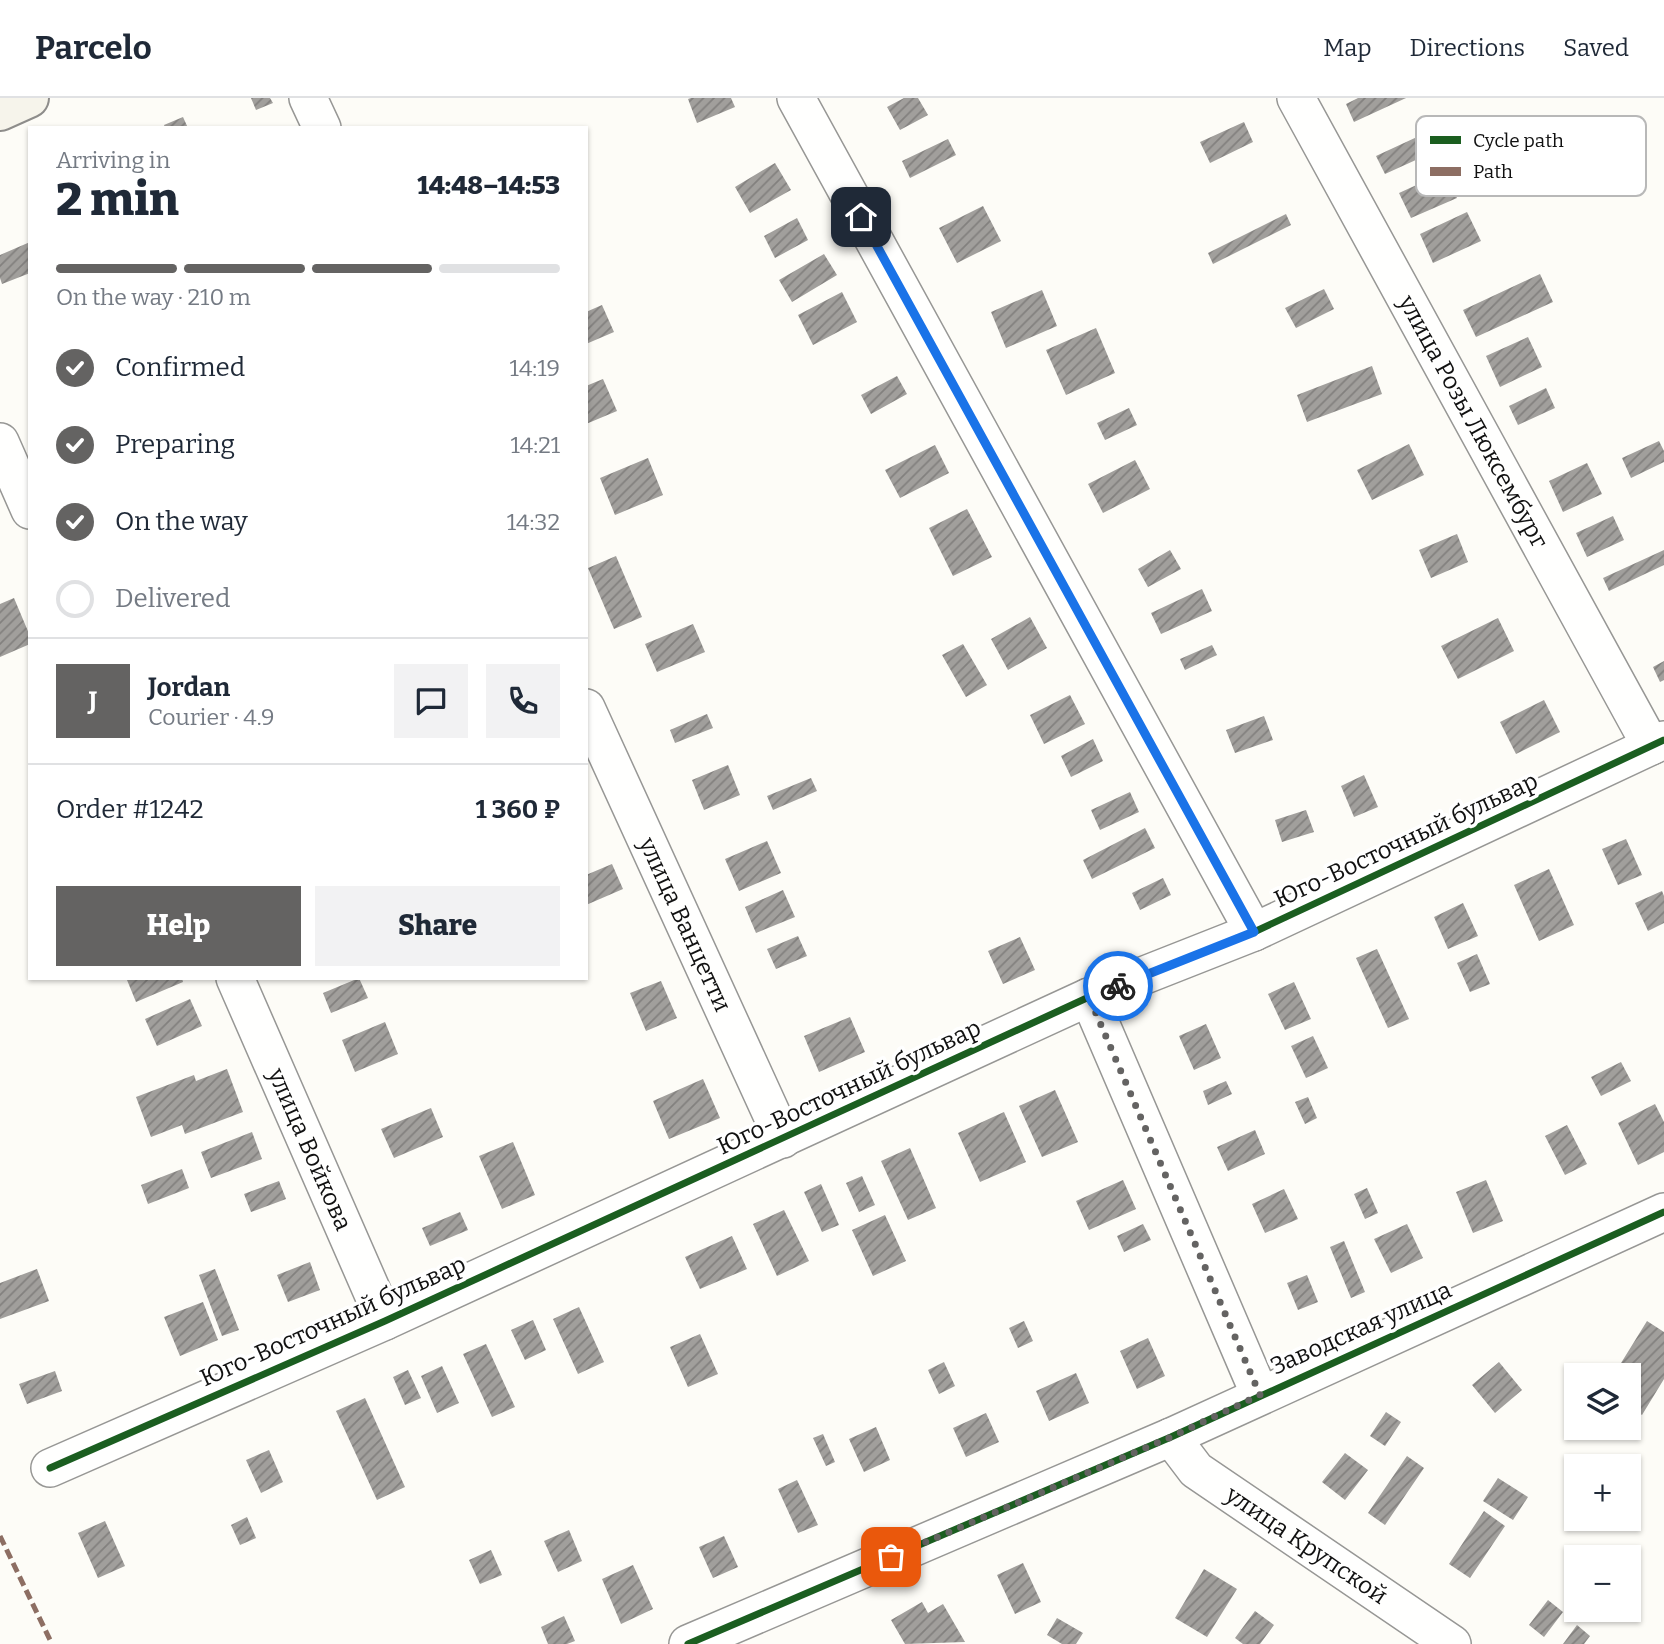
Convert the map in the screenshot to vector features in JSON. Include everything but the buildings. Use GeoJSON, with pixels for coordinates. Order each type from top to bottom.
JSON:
{"type":"FeatureCollection","features":[{"type":"Feature","properties":{"kind":"street"},"geometry":{"type":"LineString","coordinates":[[0,111],[29,98]]}},
{"type":"Feature","properties":{"kind":"street"},"geometry":{"type":"LineString","coordinates":[[308,98],[321,126]]}},
{"type":"Feature","properties":{"kind":"street"},"geometry":{"type":"LineString","coordinates":[[796,98],[1254,932]]}},
{"type":"Feature","properties":{"kind":"street","name":"улица Розы Люксембург"},"geometry":{"type":"LineString","coordinates":[[1296,98],[1657,743]]}},
{"type":"Feature","properties":{"kind":"street"},"geometry":{"type":"LineString","coordinates":[[0,442],[28,505]]}},
{"type":"Feature","properties":{"kind":"street","name":"улица Ванцетти"},"geometry":{"type":"LineString","coordinates":[[588,712],[783,1139]]}},
{"type":"Feature","properties":{"kind":"street","name":"Юго-Восточный бульвар"},"geometry":{"type":"LineString","coordinates":[[50,1468],[385,1321],[1089,997],[1254,932],[1657,743]]}},
{"type":"Feature","properties":{"kind":"street","name":"улица Войкова"},"geometry":{"type":"LineString","coordinates":[[236,980],[385,1321]]}},
{"type":"Feature","properties":{"kind":"street"},"geometry":{"type":"LineString","coordinates":[[1089,997],[1260,1395]]}},
{"type":"Feature","properties":{"kind":"street","name":"Заводская улица"},"geometry":{"type":"LineString","coordinates":[[688,1644],[1171,1437],[1260,1395],[1658,1222]]}},
{"type":"Feature","properties":{"kind":"street","name":"улица Крупской"},"geometry":{"type":"LineString","coordinates":[[1171,1437],[1196,1470],[1452,1644]]}},
{"type":"Feature","properties":{"kind":"marked path"},"geometry":{"type":"LineString","coordinates":[[0,1536],[52,1644]]}},
{"type":"Feature","properties":{"kind":"cycle path"},"geometry":{"type":"LineString","coordinates":[[50,1468],[385,1321],[1089,997],[1254,932],[1664,740]]}},
{"type":"Feature","properties":{"kind":"cycle path"},"geometry":{"type":"LineString","coordinates":[[688,1644],[1171,1437],[1664,1212]]}},
{"type":"Feature","properties":{"kind":"way so far"},"geometry":{"type":"LineString","coordinates":[[891,1557],[1171,1437],[1260,1395],[1089,997],[1118,986]]}},
{"type":"Feature","properties":{"kind":"route"},"geometry":{"type":"LineString","coordinates":[[861,217],[1254,932],[1118,986]]}}]}
